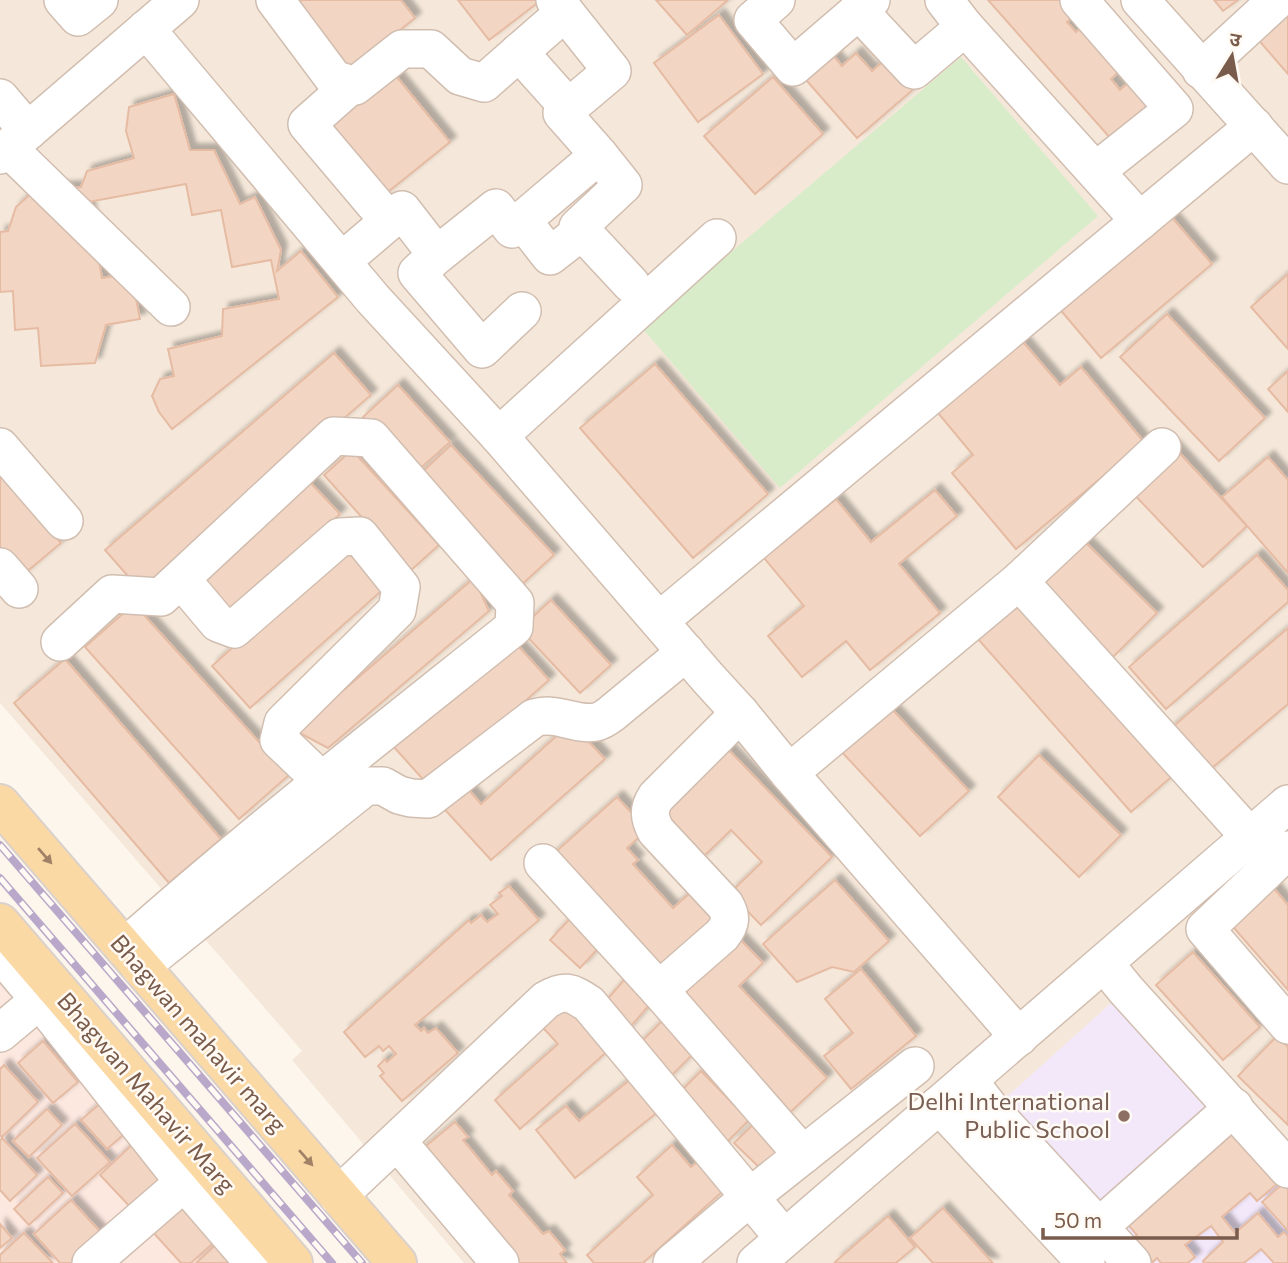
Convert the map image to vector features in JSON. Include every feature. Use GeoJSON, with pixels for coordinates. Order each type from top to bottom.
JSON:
{"type":"FeatureCollection","features":[{"type":"Feature","properties":{"kind":"main road","name":"Bhagwan mahavir marg"},"geometry":{"type":"LineString","coordinates":[[0,804],[397,1263]]}},
{"type":"Feature","properties":{"kind":"main road","name":"Bhagwan Mahavir Marg"},"geometry":{"type":"LineString","coordinates":[[0,923],[47,993],[195,1172],[293,1263]]}},
{"type":"Feature","properties":{"kind":"street"},"geometry":{"type":"LineString","coordinates":[[63,0],[78,17],[99,0]]}},
{"type":"Feature","properties":{"kind":"street"},"geometry":{"type":"LineString","coordinates":[[12,145],[180,0]]}},
{"type":"Feature","properties":{"kind":"street"},"geometry":{"type":"LineString","coordinates":[[275,0],[334,79],[355,86],[402,49],[431,49],[460,76],[484,83],[519,52],[560,6],[612,71],[562,113],[624,185],[578,227],[631,284]]}},
{"type":"Feature","properties":{"kind":"street"},"geometry":{"type":"LineString","coordinates":[[776,0],[753,20],[793,67],[864,5],[914,70],[955,13],[1140,221]]}},
{"type":"Feature","properties":{"kind":"street"},"geometry":{"type":"LineString","coordinates":[[1079,0],[1174,109],[1096,171]]}},
{"type":"Feature","properties":{"kind":"street"},"geometry":{"type":"LineString","coordinates":[[659,621],[1140,221],[1275,141],[1201,70],[1140,0]]}},
{"type":"Feature","properties":{"kind":"street"},"geometry":{"type":"LineString","coordinates":[[1201,70],[1278,0]]}},
{"type":"Feature","properties":{"kind":"street"},"geometry":{"type":"LineString","coordinates":[[146,29],[373,299],[499,436],[1019,1037]]}},
{"type":"Feature","properties":{"kind":"street"},"geometry":{"type":"LineString","coordinates":[[519,52],[569,108]]}},
{"type":"Feature","properties":{"kind":"street"},"geometry":{"type":"LineString","coordinates":[[351,85],[307,124],[389,221]]}},
{"type":"Feature","properties":{"kind":"street"},"geometry":{"type":"LineString","coordinates":[[0,98],[12,145],[171,307]]}},
{"type":"Feature","properties":{"kind":"street"},"geometry":{"type":"LineString","coordinates":[[522,311],[482,349],[417,272],[496,208],[512,229],[599,155]]}},
{"type":"Feature","properties":{"kind":"street"},"geometry":{"type":"LineString","coordinates":[[342,261],[402,210],[438,256]]}},
{"type":"Feature","properties":{"kind":"street"},"geometry":{"type":"LineString","coordinates":[[522,220],[550,256],[582,231]]}},
{"type":"Feature","properties":{"kind":"street"},"geometry":{"type":"LineString","coordinates":[[499,436],[717,238]]}},
{"type":"Feature","properties":{"kind":"street"},"geometry":{"type":"LineString","coordinates":[[60,642],[112,594],[161,597],[334,436],[371,438],[515,603],[513,627],[164,913],[132,957]]}},
{"type":"Feature","properties":{"kind":"street"},"geometry":{"type":"LineString","coordinates":[[0,447],[64,521]]}},
{"type":"Feature","properties":{"kind":"street"},"geometry":{"type":"LineString","coordinates":[[789,773],[1019,581],[1162,447]]}},
{"type":"Feature","properties":{"kind":"street"},"geometry":{"type":"LineString","coordinates":[[181,579],[218,623],[234,629],[340,537],[360,536],[401,587],[397,610],[283,723],[279,740],[322,781]]}},
{"type":"Feature","properties":{"kind":"street"},"geometry":{"type":"LineString","coordinates":[[1019,581],[1275,857]]}},
{"type":"Feature","properties":{"kind":"street"},"geometry":{"type":"LineString","coordinates":[[132,957],[366,786],[383,786],[411,799],[428,799],[534,718],[544,715],[597,722],[611,715],[686,652]]}},
{"type":"Feature","properties":{"kind":"street"},"geometry":{"type":"LineString","coordinates":[[659,990],[722,934],[731,919],[725,905],[656,831],[651,822],[651,804],[740,713]]}},
{"type":"Feature","properties":{"kind":"street"},"geometry":{"type":"LineString","coordinates":[[1205,929],[1275,857],[1288,804]]}},
{"type":"Feature","properties":{"kind":"street"},"geometry":{"type":"LineString","coordinates":[[756,1263],[1178,898],[1275,857]]}},
{"type":"Feature","properties":{"kind":"street"},"geometry":{"type":"LineString","coordinates":[[543,863],[659,990],[803,1155]]}},
{"type":"Feature","properties":{"kind":"street"},"geometry":{"type":"LineString","coordinates":[[1178,898],[1198,925],[1205,929],[1288,1025]]}},
{"type":"Feature","properties":{"kind":"street"},"geometry":{"type":"LineString","coordinates":[[0,953],[47,993],[0,1032]]}},
{"type":"Feature","properties":{"kind":"street"},"geometry":{"type":"LineString","coordinates":[[1104,963],[1288,1169]]}},
{"type":"Feature","properties":{"kind":"street"},"geometry":{"type":"LineString","coordinates":[[338,1196],[546,1000],[559,993],[574,994],[589,1004],[784,1238]]}},
{"type":"Feature","properties":{"kind":"street"},"geometry":{"type":"LineString","coordinates":[[672,1263],[750,1197],[915,1066]]}},
{"type":"Feature","properties":{"kind":"street"},"geometry":{"type":"LineString","coordinates":[[968,1080],[992,1111],[1132,1263]]}},
{"type":"Feature","properties":{"kind":"street"},"geometry":{"type":"LineString","coordinates":[[939,1105],[1086,1263]]}},
{"type":"Feature","properties":{"kind":"street"},"geometry":{"type":"LineString","coordinates":[[1099,1227],[1234,1107]]}},
{"type":"Feature","properties":{"kind":"street"},"geometry":{"type":"LineString","coordinates":[[397,1141],[500,1263]]}},
{"type":"Feature","properties":{"kind":"street"},"geometry":{"type":"LineString","coordinates":[[91,1263],[195,1172],[254,1263]]}},
{"type":"Feature","properties":{"kind":"shaded area"},"geometry":{"type":"Polygon","coordinates":[[[0,0],[1288,0],[1288,1263],[464,1263],[292,1060],[302,1051],[0,703],[0,0]]]}},
{"type":"Feature","properties":{"kind":"shaded area"},"geometry":{"type":"Polygon","coordinates":[[[0,940],[263,1263],[0,1263],[0,940]]]}},
{"type":"Feature","properties":{"kind":"shaded area","name":"Delhi International Public School"},"geometry":{"type":"Polygon","coordinates":[[[1140,977],[1288,1146],[1288,1263],[1109,1263],[980,1121],[1140,977]]]}},
{"type":"Feature","properties":{"kind":"green space"},"geometry":{"type":"Polygon","coordinates":[[[961,57],[1098,216],[780,488],[642,328],[961,57]]]}},
{"type":"Feature","properties":{"kind":"building"},"geometry":{"type":"Polygon","coordinates":[[[302,0],[401,0],[415,18],[349,71],[295,6],[302,0]]]}},
{"type":"Feature","properties":{"kind":"building"},"geometry":{"type":"Polygon","coordinates":[[[458,0],[539,0],[540,1],[489,40],[458,0]]]}},
{"type":"Feature","properties":{"kind":"building"},"geometry":{"type":"Polygon","coordinates":[[[656,0],[728,0],[687,35],[656,0]]]}},
{"type":"Feature","properties":{"kind":"building"},"geometry":{"type":"Polygon","coordinates":[[[988,0],[1070,0],[1080,11],[1067,22],[1076,32],[1089,21],[1127,64],[1111,79],[1120,90],[1136,75],[1158,99],[1112,140],[988,0]]]}},
{"type":"Feature","properties":{"kind":"building"},"geometry":{"type":"Polygon","coordinates":[[[1214,0],[1238,0],[1223,11],[1214,0]]]}},
{"type":"Feature","properties":{"kind":"building"},"geometry":{"type":"Polygon","coordinates":[[[1288,10],[1288,74],[1256,37],[1288,10]]]}},
{"type":"Feature","properties":{"kind":"building"},"geometry":{"type":"Polygon","coordinates":[[[719,15],[763,74],[698,122],[654,63],[719,15]]]}},
{"type":"Feature","properties":{"kind":"building"},"geometry":{"type":"Polygon","coordinates":[[[828,49],[842,66],[856,53],[872,71],[889,56],[916,87],[857,138],[800,73],[828,49]]]}},
{"type":"Feature","properties":{"kind":"building"},"geometry":{"type":"Polygon","coordinates":[[[392,71],[450,142],[378,200],[320,130],[392,71]]]}},
{"type":"Feature","properties":{"kind":"building"},"geometry":{"type":"Polygon","coordinates":[[[773,77],[823,134],[755,194],[704,136],[773,77]]]}},
{"type":"Feature","properties":{"kind":"building"},"geometry":{"type":"Polygon","coordinates":[[[174,94],[190,150],[214,150],[240,204],[255,197],[281,250],[277,271],[301,251],[338,297],[172,429],[159,412],[152,396],[160,379],[174,376],[168,349],[222,336],[223,309],[279,299],[271,260],[232,267],[221,210],[192,215],[186,184],[88,202],[102,278],[131,273],[140,319],[106,325],[95,363],[41,366],[38,328],[15,330],[13,291],[0,292],[0,232],[8,231],[16,207],[36,189],[81,187],[87,171],[134,158],[126,131],[129,107],[174,94]]]}},
{"type":"Feature","properties":{"kind":"building"},"geometry":{"type":"Polygon","coordinates":[[[1169,214],[1212,264],[1101,358],[1058,307],[1169,214]]]}},
{"type":"Feature","properties":{"kind":"building"},"geometry":{"type":"Polygon","coordinates":[[[1288,274],[1288,349],[1251,307],[1288,274]]]}},
{"type":"Feature","properties":{"kind":"building"},"geometry":{"type":"Polygon","coordinates":[[[1167,314],[1265,418],[1219,461],[1120,357],[1167,314]]]}},
{"type":"Feature","properties":{"kind":"building"},"geometry":{"type":"Polygon","coordinates":[[[1018,336],[1060,385],[1081,367],[1144,442],[1016,549],[952,473],[973,455],[933,407],[1018,336]]]}},
{"type":"Feature","properties":{"kind":"building"},"geometry":{"type":"Polygon","coordinates":[[[334,353],[371,395],[142,592],[105,550],[334,353]]]}},
{"type":"Feature","properties":{"kind":"building"},"geometry":{"type":"Polygon","coordinates":[[[655,364],[768,494],[693,558],[580,428],[655,364]]]}},
{"type":"Feature","properties":{"kind":"building"},"geometry":{"type":"Polygon","coordinates":[[[1288,371],[1288,412],[1268,389],[1288,371]]]}},
{"type":"Feature","properties":{"kind":"building"},"geometry":{"type":"Polygon","coordinates":[[[398,385],[450,442],[415,473],[363,417],[398,385]]]}},
{"type":"Feature","properties":{"kind":"building"},"geometry":{"type":"Polygon","coordinates":[[[451,445],[554,555],[517,589],[415,479],[451,445]]]}},
{"type":"Feature","properties":{"kind":"building"},"geometry":{"type":"Polygon","coordinates":[[[1173,446],[1247,526],[1203,567],[1128,488],[1173,446]]]}},
{"type":"Feature","properties":{"kind":"building"},"geometry":{"type":"Polygon","coordinates":[[[352,450],[439,545],[410,571],[324,475],[352,450]]]}},
{"type":"Feature","properties":{"kind":"building"},"geometry":{"type":"Polygon","coordinates":[[[1268,457],[1288,480],[1288,573],[1222,497],[1268,457]]]}},
{"type":"Feature","properties":{"kind":"building"},"geometry":{"type":"Polygon","coordinates":[[[0,473],[61,543],[18,579],[0,558],[0,473]]]}},
{"type":"Feature","properties":{"kind":"building"},"geometry":{"type":"Polygon","coordinates":[[[306,478],[340,514],[231,615],[197,578],[306,478]]]}},
{"type":"Feature","properties":{"kind":"building"},"geometry":{"type":"Polygon","coordinates":[[[935,490],[957,516],[899,564],[940,613],[870,670],[846,641],[802,677],[768,636],[804,606],[764,558],[836,499],[871,542],[935,490]]]}},
{"type":"Feature","properties":{"kind":"building"},"geometry":{"type":"Polygon","coordinates":[[[1076,533],[1157,613],[1113,657],[1032,578],[1076,533]]]}},
{"type":"Feature","properties":{"kind":"building"},"geometry":{"type":"Polygon","coordinates":[[[351,541],[389,584],[250,708],[212,666],[351,541]]]}},
{"type":"Feature","properties":{"kind":"building"},"geometry":{"type":"Polygon","coordinates":[[[1257,555],[1288,590],[1288,602],[1166,709],[1129,667],[1257,555]]]}},
{"type":"Feature","properties":{"kind":"building"},"geometry":{"type":"Polygon","coordinates":[[[474,578],[489,611],[328,748],[296,731],[474,578]]]}},
{"type":"Feature","properties":{"kind":"building"},"geometry":{"type":"Polygon","coordinates":[[[1024,599],[1177,772],[1131,812],[978,639],[1024,599]]]}},
{"type":"Feature","properties":{"kind":"building"},"geometry":{"type":"Polygon","coordinates":[[[551,600],[611,665],[580,693],[520,629],[551,600]]]}},
{"type":"Feature","properties":{"kind":"building"},"geometry":{"type":"Polygon","coordinates":[[[134,604],[289,775],[239,819],[85,647],[134,604]]]}},
{"type":"Feature","properties":{"kind":"building"},"geometry":{"type":"Polygon","coordinates":[[[1288,628],[1288,704],[1206,773],[1169,730],[1288,628]]]}},
{"type":"Feature","properties":{"kind":"building"},"geometry":{"type":"Polygon","coordinates":[[[513,640],[549,680],[429,786],[393,746],[513,640]]]}},
{"type":"Feature","properties":{"kind":"building"},"geometry":{"type":"Polygon","coordinates":[[[65,659],[221,839],[169,883],[14,703],[65,659]]]}},
{"type":"Feature","properties":{"kind":"building"},"geometry":{"type":"Polygon","coordinates":[[[887,704],[969,791],[920,836],[839,749],[887,704]]]}},
{"type":"Feature","properties":{"kind":"building"},"geometry":{"type":"Polygon","coordinates":[[[571,723],[605,759],[491,860],[437,801],[460,780],[481,804],[571,723]]]}},
{"type":"Feature","properties":{"kind":"building"},"geometry":{"type":"Polygon","coordinates":[[[724,745],[832,857],[761,925],[730,893],[762,862],[731,830],[699,861],[652,813],[724,745]]]}},
{"type":"Feature","properties":{"kind":"building"},"geometry":{"type":"Polygon","coordinates":[[[1039,755],[1121,835],[1079,877],[998,797],[1039,755]]]}},
{"type":"Feature","properties":{"kind":"building"},"geometry":{"type":"Polygon","coordinates":[[[617,797],[647,830],[627,848],[638,860],[633,864],[673,908],[698,886],[728,919],[661,980],[549,858],[617,797]]]}},
{"type":"Feature","properties":{"kind":"building"},"geometry":{"type":"Polygon","coordinates":[[[835,880],[889,941],[854,972],[832,967],[797,982],[763,944],[835,880]]]}},
{"type":"Feature","properties":{"kind":"building"},"geometry":{"type":"Polygon","coordinates":[[[1271,885],[1288,905],[1288,990],[1228,921],[1271,885]]]}},
{"type":"Feature","properties":{"kind":"building"},"geometry":{"type":"Polygon","coordinates":[[[509,886],[539,920],[415,1025],[421,1031],[424,1028],[428,1033],[436,1028],[458,1053],[402,1101],[380,1076],[384,1073],[378,1066],[396,1054],[389,1046],[383,1051],[379,1046],[365,1057],[344,1032],[469,920],[471,923],[481,915],[487,922],[498,914],[490,905],[502,896],[499,893],[509,886]]]}},
{"type":"Feature","properties":{"kind":"building"},"geometry":{"type":"Polygon","coordinates":[[[577,911],[607,939],[580,968],[550,940],[577,911]]]}},
{"type":"Feature","properties":{"kind":"building"},"geometry":{"type":"Polygon","coordinates":[[[733,932],[763,963],[739,986],[827,1078],[785,1117],[668,993],[733,932]]]}},
{"type":"Feature","properties":{"kind":"building"},"geometry":{"type":"Polygon","coordinates":[[[1193,952],[1260,1027],[1223,1060],[1156,985],[1193,952]]]}},
{"type":"Feature","properties":{"kind":"building"},"geometry":{"type":"Polygon","coordinates":[[[861,969],[916,1036],[851,1089],[824,1056],[853,1033],[825,999],[861,969]]]}},
{"type":"Feature","properties":{"kind":"building"},"geometry":{"type":"Polygon","coordinates":[[[624,980],[651,1003],[625,1033],[598,1010],[624,980]]]}},
{"type":"Feature","properties":{"kind":"building"},"geometry":{"type":"Polygon","coordinates":[[[561,995],[610,1049],[520,1129],[495,1100],[558,1044],[534,1018],[561,995]]]}},
{"type":"Feature","properties":{"kind":"building"},"geometry":{"type":"Polygon","coordinates":[[[663,1020],[695,1052],[667,1080],[635,1048],[663,1020]]]}},
{"type":"Feature","properties":{"kind":"building"},"geometry":{"type":"Polygon","coordinates":[[[1277,1036],[1288,1047],[1288,1125],[1238,1076],[1277,1036]]]}},
{"type":"Feature","properties":{"kind":"building"},"geometry":{"type":"Polygon","coordinates":[[[43,1041],[78,1082],[53,1103],[18,1063],[43,1041]]]}},
{"type":"Feature","properties":{"kind":"building"},"geometry":{"type":"Polygon","coordinates":[[[4,1065],[38,1102],[2,1137],[0,1069],[4,1065]]]}},
{"type":"Feature","properties":{"kind":"building"},"geometry":{"type":"Polygon","coordinates":[[[701,1071],[749,1120],[721,1148],[672,1100],[701,1071]]]}},
{"type":"Feature","properties":{"kind":"building"},"geometry":{"type":"Polygon","coordinates":[[[632,1078],[659,1111],[575,1178],[536,1130],[566,1106],[579,1121],[632,1078]]]}},
{"type":"Feature","properties":{"kind":"building"},"geometry":{"type":"Polygon","coordinates":[[[103,1101],[129,1130],[107,1149],[81,1120],[103,1101]]]}},
{"type":"Feature","properties":{"kind":"building"},"geometry":{"type":"Polygon","coordinates":[[[47,1109],[62,1125],[29,1157],[13,1141],[47,1109]]]}},
{"type":"Feature","properties":{"kind":"building"},"geometry":{"type":"Polygon","coordinates":[[[761,1117],[790,1146],[764,1172],[734,1143],[761,1117]]]}},
{"type":"Feature","properties":{"kind":"building"},"geometry":{"type":"Polygon","coordinates":[[[455,1122],[468,1137],[463,1140],[492,1175],[496,1171],[513,1191],[509,1195],[543,1234],[549,1231],[565,1250],[560,1254],[567,1263],[514,1263],[420,1151],[455,1122]]]}},
{"type":"Feature","properties":{"kind":"building"},"geometry":{"type":"Polygon","coordinates":[[[75,1124],[110,1162],[72,1196],[37,1158],[75,1124]]]}},
{"type":"Feature","properties":{"kind":"building"},"geometry":{"type":"Polygon","coordinates":[[[1228,1130],[1242,1146],[1247,1141],[1264,1170],[1277,1184],[1257,1201],[1250,1193],[1222,1217],[1235,1233],[1258,1213],[1278,1237],[1284,1232],[1288,1236],[1288,1263],[1274,1263],[1261,1249],[1244,1263],[1204,1263],[1223,1242],[1211,1226],[1185,1245],[1195,1257],[1188,1263],[1161,1263],[1157,1258],[1153,1262],[1132,1239],[1137,1235],[1124,1220],[1228,1130]]]}},
{"type":"Feature","properties":{"kind":"building"},"geometry":{"type":"Polygon","coordinates":[[[2,1138],[37,1175],[10,1201],[0,1190],[2,1138]]]}},
{"type":"Feature","properties":{"kind":"building"},"geometry":{"type":"Polygon","coordinates":[[[137,1140],[172,1178],[135,1212],[100,1175],[137,1140]]]}},
{"type":"Feature","properties":{"kind":"building"},"geometry":{"type":"Polygon","coordinates":[[[672,1145],[691,1167],[698,1161],[724,1190],[643,1263],[594,1263],[587,1255],[653,1195],[637,1177],[672,1145]]]}},
{"type":"Feature","properties":{"kind":"building"},"geometry":{"type":"Polygon","coordinates":[[[48,1177],[63,1193],[29,1225],[14,1209],[48,1177]]]}},
{"type":"Feature","properties":{"kind":"building"},"geometry":{"type":"Polygon","coordinates":[[[1288,1179],[1288,1231],[1262,1202],[1288,1179]]]}},
{"type":"Feature","properties":{"kind":"building"},"geometry":{"type":"Polygon","coordinates":[[[188,1196],[223,1234],[191,1263],[181,1263],[151,1230],[188,1196]]]}},
{"type":"Feature","properties":{"kind":"building"},"geometry":{"type":"Polygon","coordinates":[[[71,1200],[106,1238],[78,1263],[60,1263],[34,1234],[71,1200]]]}},
{"type":"Feature","properties":{"kind":"building"},"geometry":{"type":"Polygon","coordinates":[[[943,1208],[993,1263],[933,1263],[910,1238],[943,1208]]]}},
{"type":"Feature","properties":{"kind":"building"},"geometry":{"type":"Polygon","coordinates":[[[888,1216],[915,1247],[896,1263],[835,1262],[888,1216]]]}},
{"type":"Feature","properties":{"kind":"building"},"geometry":{"type":"Polygon","coordinates":[[[0,1224],[12,1238],[0,1248],[0,1224]]]}},
{"type":"Feature","properties":{"kind":"building"},"geometry":{"type":"Polygon","coordinates":[[[24,1233],[53,1263],[0,1263],[0,1255],[24,1233]]]}},
{"type":"Feature","properties":{"kind":"building"},"geometry":{"type":"Polygon","coordinates":[[[221,1240],[242,1263],[196,1263],[221,1240]]]}},
{"type":"Feature","properties":{"kind":"railway"},"geometry":{"type":"LineString","coordinates":[[0,845],[362,1263]]}},
{"type":"Feature","properties":{"kind":"railway"},"geometry":{"type":"LineString","coordinates":[[0,878],[332,1263]]}},
{"type":"Feature","properties":{"kind":"place","name":"Delhi International Public School"},"geometry":{"type":"Point","coordinates":[1124,1116]}}]}
